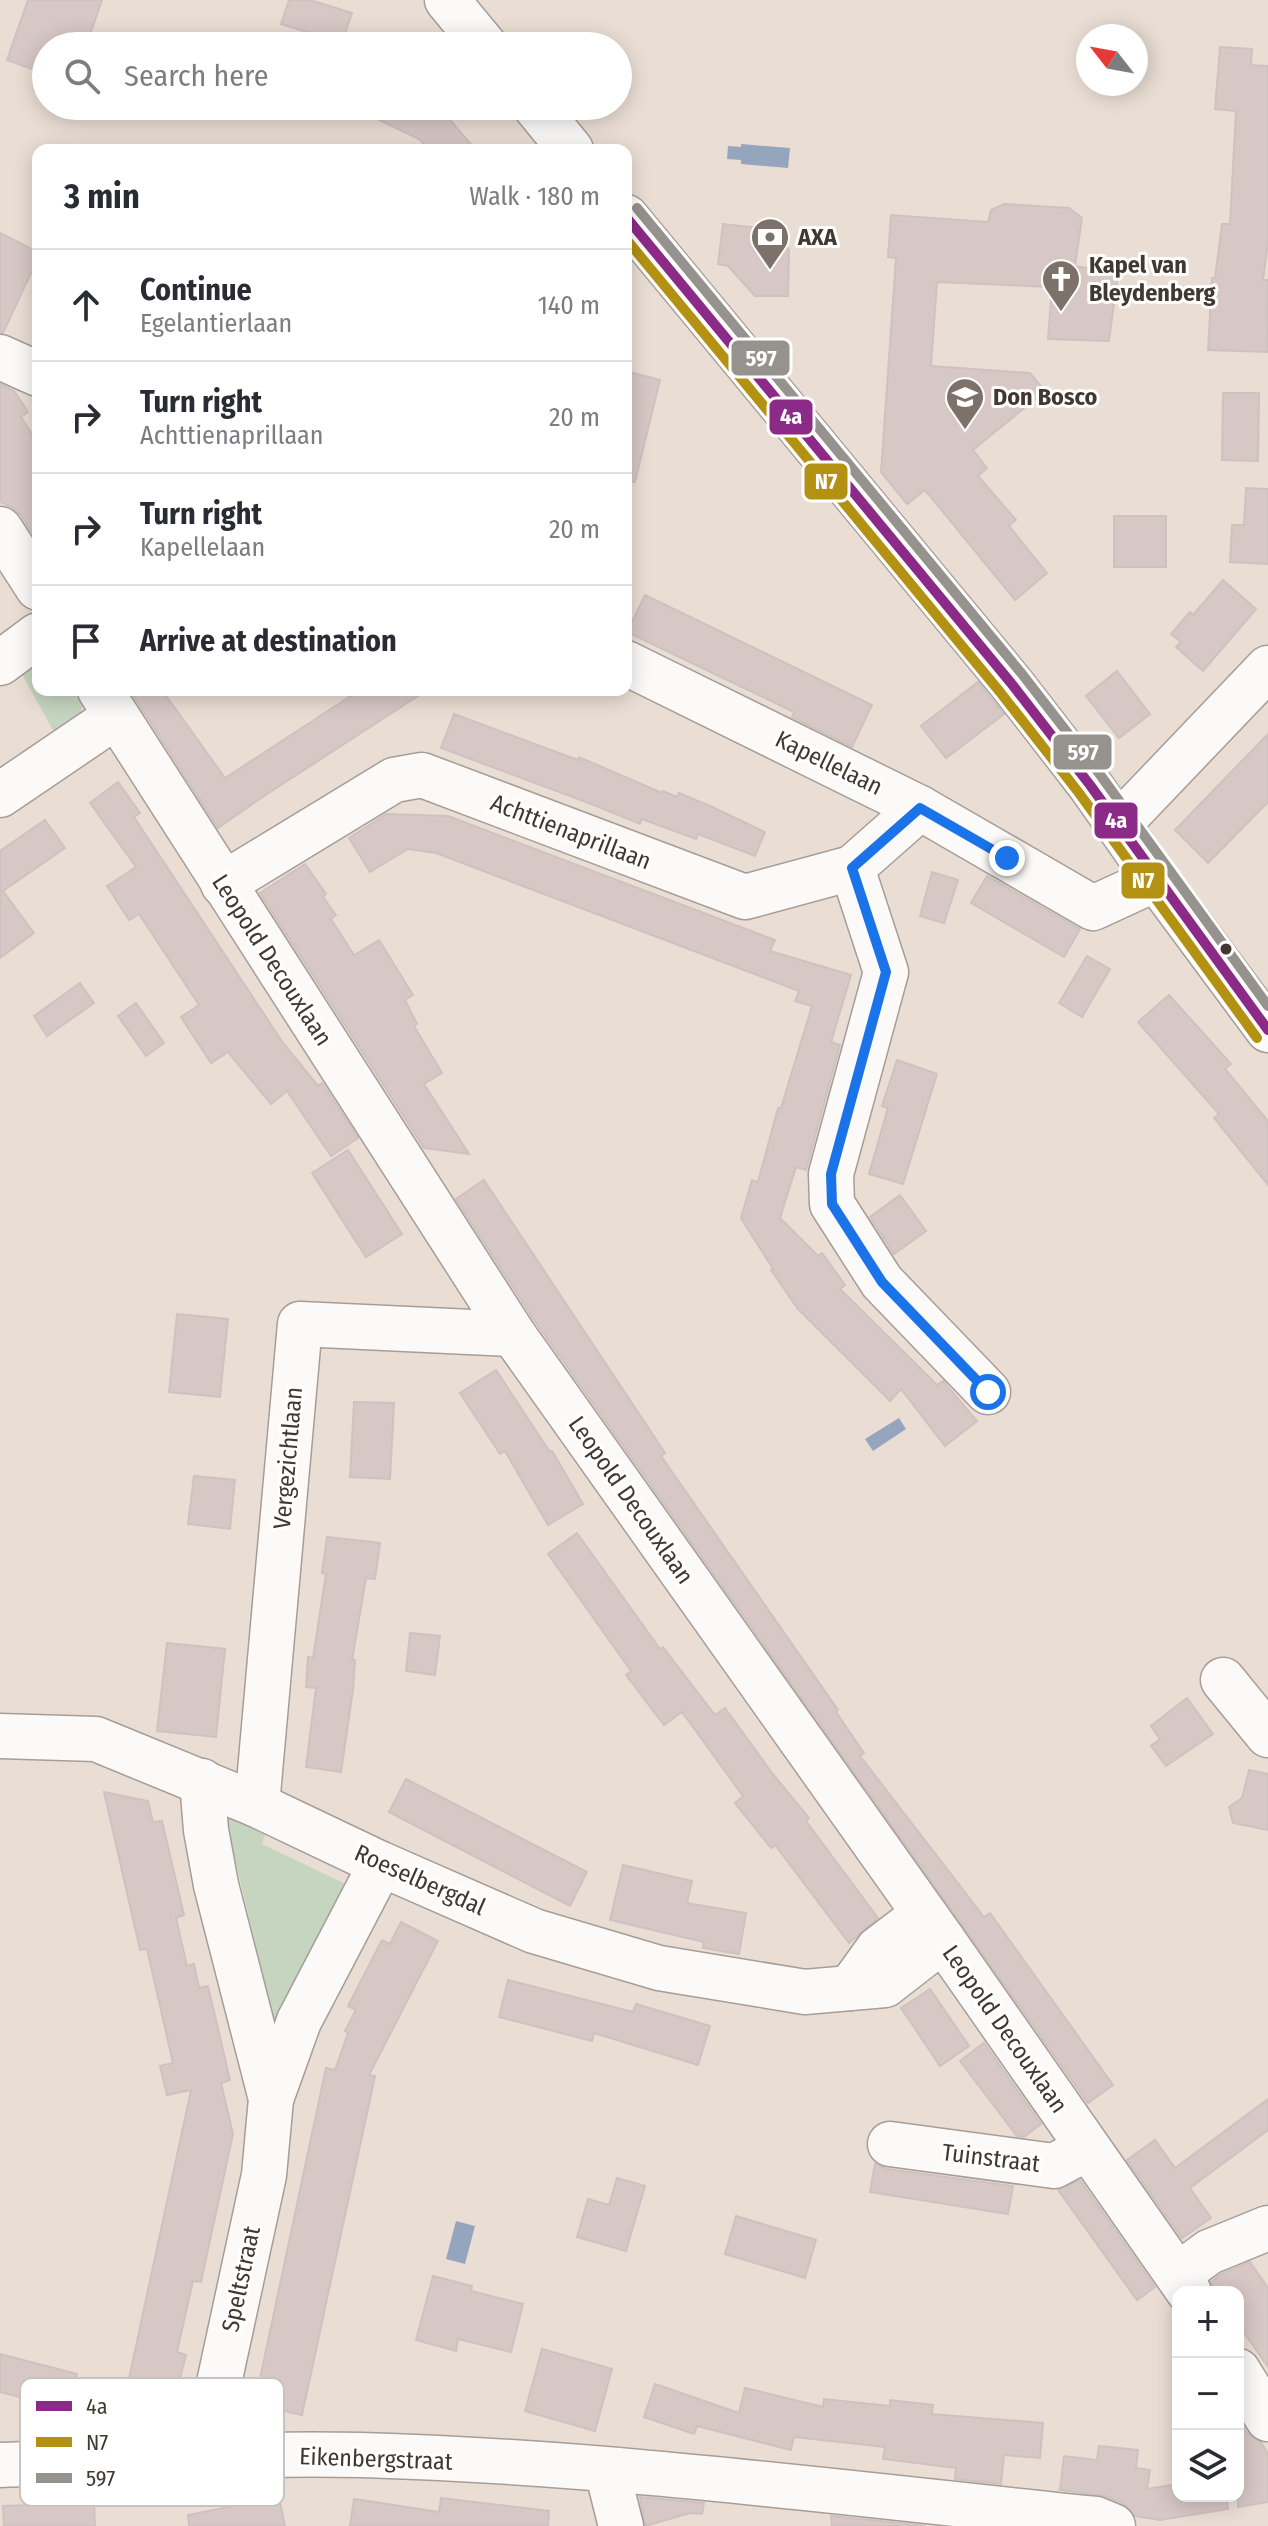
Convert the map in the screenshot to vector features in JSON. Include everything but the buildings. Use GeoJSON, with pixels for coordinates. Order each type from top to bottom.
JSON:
{"type":"FeatureCollection","features":[{"type":"Feature","properties":{"kind":"street"},"geometry":{"type":"LineString","coordinates":[[447,0],[473,32]]}},
{"type":"Feature","properties":{"kind":"street"},"geometry":{"type":"LineString","coordinates":[[546,120],[566,144]]}},
{"type":"Feature","properties":{"kind":"street"},"geometry":{"type":"LineString","coordinates":[[632,224],[1011,683],[1268,1030]]}},
{"type":"Feature","properties":{"kind":"street"},"geometry":{"type":"LineString","coordinates":[[0,357],[32,371]]}},
{"type":"Feature","properties":{"kind":"street"},"geometry":{"type":"LineString","coordinates":[[0,529],[32,579]]}},
{"type":"Feature","properties":{"kind":"street"},"geometry":{"type":"LineString","coordinates":[[0,663],[32,639]]}},
{"type":"Feature","properties":{"kind":"street","name":"Kapellelaan"},"geometry":{"type":"LineString","coordinates":[[632,666],[920,808],[1093,908],[1156,879]]}},
{"type":"Feature","properties":{"kind":"street"},"geometry":{"type":"LineString","coordinates":[[1118,825],[1268,668]]}},
{"type":"Feature","properties":{"kind":"street"},"geometry":{"type":"LineString","coordinates":[[0,795],[107,703]]}},
{"type":"Feature","properties":{"kind":"street","name":"Leopold Decouxlaan"},"geometry":{"type":"LineString","coordinates":[[107,703],[513,1334],[1183,2284]]}},
{"type":"Feature","properties":{"kind":"street","name":"Achttienaprillaan"},"geometry":{"type":"LineString","coordinates":[[223,884],[394,780],[422,775],[745,897],[852,868],[920,808]]}},
{"type":"Feature","properties":{"kind":"street"},"geometry":{"type":"LineString","coordinates":[[852,868],[886,972],[831,1174],[832,1204],[882,1282],[988,1392]]}},
{"type":"Feature","properties":{"kind":"street","name":"Vergezichtlaan"},"geometry":{"type":"LineString","coordinates":[[257,1805],[300,1324],[513,1334]]}},
{"type":"Feature","properties":{"kind":"street"},"geometry":{"type":"LineString","coordinates":[[1223,1680],[1268,1735]]}},
{"type":"Feature","properties":{"kind":"street","name":"Roeselbergdal"},"geometry":{"type":"LineString","coordinates":[[0,1736],[96,1739],[257,1805],[534,1931],[659,1968],[805,1992],[850,1988],[878,1949],[933,1927]]}},
{"type":"Feature","properties":{"kind":"street","name":"Speltstraat"},"geometry":{"type":"LineString","coordinates":[[202,1781],[206,1830],[216,1885],[271,2099]]}},
{"type":"Feature","properties":{"kind":"street","name":"Speltstraat"},"geometry":{"type":"LineString","coordinates":[[220,2378],[264,2175],[271,2099],[299,2021],[381,1864]]}},
{"type":"Feature","properties":{"kind":"street","name":"Tuinstraat"},"geometry":{"type":"LineString","coordinates":[[890,2144],[1054,2166],[1088,2148]]}},
{"type":"Feature","properties":{"kind":"street"},"geometry":{"type":"LineString","coordinates":[[1183,2284],[1209,2252],[1268,2228]]}},
{"type":"Feature","properties":{"kind":"street"},"geometry":{"type":"LineString","coordinates":[[1244,2381],[1268,2419]]}},
{"type":"Feature","properties":{"kind":"street","name":"Eikenbergstraat"},"geometry":{"type":"LineString","coordinates":[[284,2456],[361,2455],[607,2470],[1096,2519],[1113,2526]]}},
{"type":"Feature","properties":{"kind":"street","name":"Eikenbergstraat"},"geometry":{"type":"LineString","coordinates":[[0,2465],[20,2464]]}},
{"type":"Feature","properties":{"kind":"street"},"geometry":{"type":"LineString","coordinates":[[607,2470],[621,2526]]}},
{"type":"Feature","properties":{"kind":"green space"},"geometry":{"type":"Polygon","coordinates":[[[32,658],[32,692],[17,665],[32,658]]]}},
{"type":"Feature","properties":{"kind":"green space"},"geometry":{"type":"Polygon","coordinates":[[[34,696],[77,696],[82,705],[80,717],[55,734],[34,696]]]}},
{"type":"Feature","properties":{"kind":"green space"},"geometry":{"type":"Polygon","coordinates":[[[230,1816],[256,1827],[255,1830],[265,1835],[262,1844],[354,1888],[282,2026],[271,2026],[271,2009],[225,1818],[230,1816]]]}},
{"type":"Feature","properties":{"kind":"water"},"geometry":{"type":"Polygon","coordinates":[[[741,144],[790,148],[788,168],[741,164],[741,160],[727,159],[728,146],[741,147],[741,144]]]}},
{"type":"Feature","properties":{"kind":"water"},"geometry":{"type":"Polygon","coordinates":[[[899,1418],[906,1429],[873,1451],[865,1439],[899,1418]]]}},
{"type":"Feature","properties":{"kind":"water"},"geometry":{"type":"Polygon","coordinates":[[[456,2221],[475,2226],[465,2264],[446,2259],[456,2221]]]}},
{"type":"Feature","properties":{"kind":"transit line","name":"597"},"geometry":{"type":"LineString","coordinates":[[637,208],[1022,674],[1101,776],[1268,1006]]}},
{"type":"Feature","properties":{"kind":"transit line","name":"4a"},"geometry":{"type":"LineString","coordinates":[[632,224],[1011,683],[1090,785],[1268,1030]]}},
{"type":"Feature","properties":{"kind":"transit line","name":"N7"},"geometry":{"type":"LineString","coordinates":[[632,246],[1000,692],[1079,793],[1257,1038]]}},
{"type":"Feature","properties":{"kind":"place","name":"AXA"},"geometry":{"type":"Point","coordinates":[770,271]}},
{"type":"Feature","properties":{"kind":"place","name":"Kapel van Bleydenberg"},"geometry":{"type":"Point","coordinates":[1061,313]}},
{"type":"Feature","properties":{"kind":"place","name":"Don Bosco"},"geometry":{"type":"Point","coordinates":[965,431]}},
{"type":"Feature","properties":{"kind":"route"},"geometry":{"type":"LineString","coordinates":[[988,1392],[882,1282],[832,1204],[831,1174],[886,972],[852,868],[920,808],[1007,858]]}}]}
